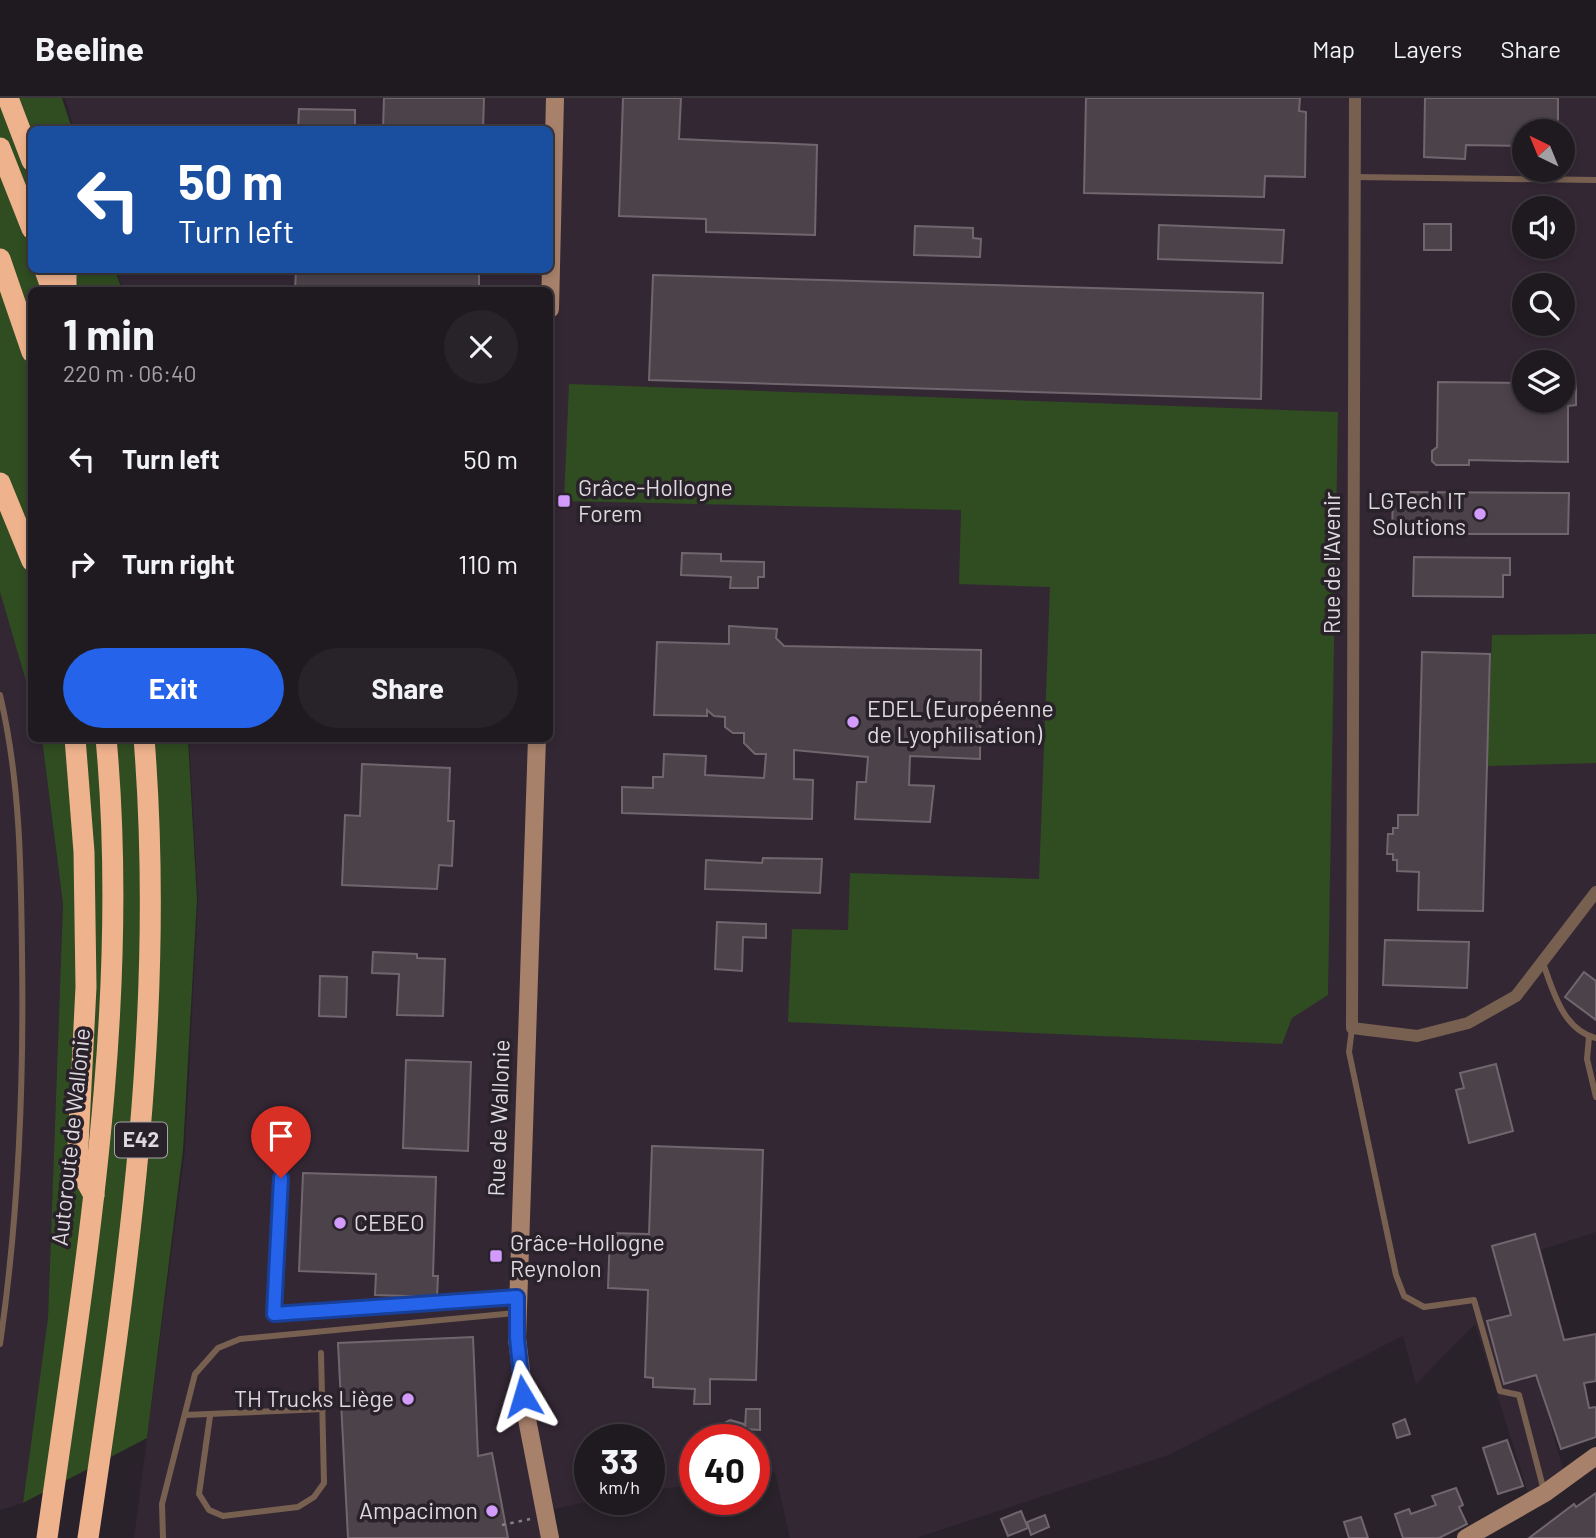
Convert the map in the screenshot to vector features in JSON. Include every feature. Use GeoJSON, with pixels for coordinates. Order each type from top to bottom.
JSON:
{"type":"FeatureCollection","features":[{"type":"Feature","properties":{"kind":"highway"},"geometry":{"type":"LineString","coordinates":[[8,98],[28,150]]}},
{"type":"Feature","properties":{"kind":"highway"},"geometry":{"type":"LineString","coordinates":[[0,148],[28,219]]}},
{"type":"Feature","properties":{"kind":"highway"},"geometry":{"type":"LineString","coordinates":[[0,259],[28,340]]}},
{"type":"Feature","properties":{"kind":"highway"},"geometry":{"type":"LineString","coordinates":[[0,483],[28,551]]}},
{"type":"Feature","properties":{"kind":"highway"},"geometry":{"type":"LineString","coordinates":[[75,742],[84,852],[86,987],[77,1165],[94,1195]]}},
{"type":"Feature","properties":{"kind":"highway","name":"Autoroute de Wallonie"},"geometry":{"type":"LineString","coordinates":[[47,1538],[94,1195],[113,971],[111,793],[106,742]]}},
{"type":"Feature","properties":{"kind":"highway","name":"E42"},"geometry":{"type":"LineString","coordinates":[[88,1538],[130,1241],[145,1106],[152,946],[144,742]]}},
{"type":"Feature","properties":{"kind":"street"},"geometry":{"type":"LineString","coordinates":[[553,182],[555,98]]}},
{"type":"Feature","properties":{"kind":"street","name":"Rue de l'Avenir"},"geometry":{"type":"LineString","coordinates":[[1352,1028],[1355,98]]}},
{"type":"Feature","properties":{"kind":"street","name":"Rue de Wallonie"},"geometry":{"type":"LineString","coordinates":[[537,742],[517,1305],[520,1378],[544,1516],[551,1538]]}},
{"type":"Feature","properties":{"kind":"street"},"geometry":{"type":"LineString","coordinates":[[1352,1028],[1417,1036],[1468,1023],[1516,996],[1596,892]]}},
{"type":"Feature","properties":{"kind":"street"},"geometry":{"type":"LineString","coordinates":[[1466,1538],[1492,1532],[1596,1456]]}},
{"type":"Feature","properties":{"kind":"lane"},"geometry":{"type":"LineString","coordinates":[[1354,177],[1596,180]]}},
{"type":"Feature","properties":{"kind":"lane"},"geometry":{"type":"LineString","coordinates":[[0,695],[18,802],[24,1082],[12,1264],[0,1344]]}},
{"type":"Feature","properties":{"kind":"lane"},"geometry":{"type":"LineString","coordinates":[[1543,961],[1560,1010],[1592,1037],[1587,1059],[1596,1097]]}},
{"type":"Feature","properties":{"kind":"lane"},"geometry":{"type":"LineString","coordinates":[[1352,1028],[1349,1052],[1396,1275],[1404,1296],[1424,1307],[1474,1300],[1500,1391],[1519,1395],[1545,1493]]}},
{"type":"Feature","properties":{"kind":"lane"},"geometry":{"type":"LineString","coordinates":[[281,1178],[274,1314],[517,1305]]}},
{"type":"Feature","properties":{"kind":"lane"},"geometry":{"type":"LineString","coordinates":[[163,1538],[162,1504],[195,1374],[218,1348],[240,1339],[517,1305]]}},
{"type":"Feature","properties":{"kind":"lane"},"geometry":{"type":"LineString","coordinates":[[210,1416],[199,1494],[209,1510],[223,1516],[298,1507],[314,1497],[324,1483],[321,1353]]}},
{"type":"Feature","properties":{"kind":"lane"},"geometry":{"type":"LineString","coordinates":[[185,1415],[323,1409]]}},
{"type":"Feature","properties":{"kind":"path"},"geometry":{"type":"LineString","coordinates":[[502,1525],[544,1516]]}},
{"type":"Feature","properties":{"kind":"shaded area"},"geometry":{"type":"Polygon","coordinates":[[[65,98],[1596,98],[1596,1232],[1541,1250],[1582,1403],[1548,1415],[1563,1470],[1529,1496],[1475,1324],[1416,1384],[1403,1336],[1168,1455],[916,1538],[790,1538],[775,1472],[770,1473],[770,1424],[679,1424],[679,1486],[665,1489],[665,1424],[574,1424],[574,1505],[536,1513],[541,1538],[134,1538],[185,1150],[198,899],[189,742],[553,742],[553,287],[122,287],[117,273],[553,273],[553,126],[73,126],[65,98]]]}},
{"type":"Feature","properties":{"kind":"shaded area"},"geometry":{"type":"Polygon","coordinates":[[[0,592],[28,688],[28,742],[42,742],[63,904],[48,1319],[23,1503],[0,1510],[0,592]]]}},
{"type":"Feature","properties":{"kind":"green space"},"geometry":{"type":"Polygon","coordinates":[[[0,98],[62,98],[71,126],[28,126],[28,273],[116,273],[121,287],[28,287],[28,688],[0,592],[0,98]]]}},
{"type":"Feature","properties":{"kind":"green space"},"geometry":{"type":"Polygon","coordinates":[[[569,384],[1338,412],[1328,995],[1292,1018],[1282,1044],[788,1022],[792,929],[848,930],[850,873],[1039,879],[1050,587],[959,584],[961,510],[564,501],[569,384]]]}},
{"type":"Feature","properties":{"kind":"green space"},"geometry":{"type":"Polygon","coordinates":[[[1596,634],[1596,763],[1487,766],[1492,635],[1596,634]]]}},
{"type":"Feature","properties":{"kind":"green space"},"geometry":{"type":"Polygon","coordinates":[[[42,742],[188,742],[197,899],[183,1150],[147,1438],[23,1503],[48,1318],[63,904],[42,742]]]}},
{"type":"Feature","properties":{"kind":"building"},"geometry":{"type":"Polygon","coordinates":[[[384,98],[484,98],[483,126],[383,126],[384,98]]]}},
{"type":"Feature","properties":{"kind":"building"},"geometry":{"type":"Polygon","coordinates":[[[623,98],[681,98],[679,139],[817,145],[815,235],[706,232],[706,219],[619,216],[623,98]]]}},
{"type":"Feature","properties":{"kind":"building"},"geometry":{"type":"Polygon","coordinates":[[[1086,98],[1300,98],[1299,111],[1306,112],[1305,177],[1265,176],[1264,197],[1084,193],[1086,98]]]}},
{"type":"Feature","properties":{"kind":"building"},"geometry":{"type":"Polygon","coordinates":[[[1425,98],[1558,98],[1558,119],[1512,119],[1512,146],[1466,145],[1465,159],[1424,157],[1425,98]]]}},
{"type":"Feature","properties":{"kind":"building"},"geometry":{"type":"Polygon","coordinates":[[[299,109],[355,110],[355,126],[298,126],[299,109]]]}},
{"type":"Feature","properties":{"kind":"building"},"geometry":{"type":"Polygon","coordinates":[[[1424,224],[1451,224],[1451,250],[1424,250],[1424,224]]]}},
{"type":"Feature","properties":{"kind":"building"},"geometry":{"type":"Polygon","coordinates":[[[1159,225],[1284,230],[1282,263],[1158,259],[1159,225]]]}},
{"type":"Feature","properties":{"kind":"building"},"geometry":{"type":"Polygon","coordinates":[[[915,226],[973,228],[973,238],[981,239],[980,257],[914,255],[915,226]]]}},
{"type":"Feature","properties":{"kind":"building"},"geometry":{"type":"Polygon","coordinates":[[[296,273],[479,273],[479,287],[295,287],[296,273]]]}},
{"type":"Feature","properties":{"kind":"building"},"geometry":{"type":"Polygon","coordinates":[[[653,275],[1263,293],[1261,399],[649,380],[653,275]]]}},
{"type":"Feature","properties":{"kind":"building"},"geometry":{"type":"Polygon","coordinates":[[[1438,382],[1512,383],[1512,413],[1568,413],[1568,462],[1469,460],[1469,465],[1436,465],[1432,461],[1432,451],[1437,447],[1438,382]]]}},
{"type":"Feature","properties":{"kind":"building","name":"LGTech IT Solutions"},"geometry":{"type":"Polygon","coordinates":[[[1393,492],[1569,493],[1568,534],[1392,534],[1393,492]]]}},
{"type":"Feature","properties":{"kind":"building"},"geometry":{"type":"Polygon","coordinates":[[[682,553],[721,554],[721,561],[764,562],[764,577],[758,577],[758,588],[730,588],[731,577],[681,575],[682,553]]]}},
{"type":"Feature","properties":{"kind":"building"},"geometry":{"type":"Polygon","coordinates":[[[1414,557],[1510,558],[1510,575],[1503,575],[1503,597],[1413,596],[1414,557]]]}},
{"type":"Feature","properties":{"kind":"building","name":"EDEL (Européenne de Lyophilisation)"},"geometry":{"type":"Polygon","coordinates":[[[729,626],[777,629],[776,638],[784,646],[981,650],[980,759],[910,756],[909,785],[934,786],[930,822],[855,819],[857,782],[866,782],[868,757],[794,750],[794,779],[813,780],[812,819],[622,813],[622,787],[653,788],[653,777],[663,777],[664,754],[706,756],[705,775],[764,778],[766,754],[755,754],[744,743],[744,733],[733,733],[725,727],[725,717],[714,716],[707,710],[707,716],[654,715],[657,642],[729,644],[729,626]]]}},
{"type":"Feature","properties":{"kind":"building"},"geometry":{"type":"Polygon","coordinates":[[[1422,652],[1490,654],[1483,911],[1418,910],[1419,872],[1397,871],[1397,860],[1393,860],[1393,854],[1387,854],[1388,834],[1393,834],[1393,828],[1398,828],[1398,815],[1418,815],[1422,652]]]}},
{"type":"Feature","properties":{"kind":"building"},"geometry":{"type":"Polygon","coordinates":[[[362,764],[450,768],[448,821],[454,821],[452,866],[439,865],[437,889],[342,885],[345,815],[360,816],[362,764]]]}},
{"type":"Feature","properties":{"kind":"building"},"geometry":{"type":"Polygon","coordinates":[[[763,858],[822,859],[820,893],[705,889],[706,860],[762,863],[763,858]]]}},
{"type":"Feature","properties":{"kind":"building"},"geometry":{"type":"Polygon","coordinates":[[[717,922],[766,924],[766,938],[743,937],[742,971],[715,969],[717,922]]]}},
{"type":"Feature","properties":{"kind":"building"},"geometry":{"type":"Polygon","coordinates":[[[1385,940],[1469,942],[1467,988],[1383,985],[1385,940]]]}},
{"type":"Feature","properties":{"kind":"building"},"geometry":{"type":"Polygon","coordinates":[[[373,952],[417,954],[417,958],[445,959],[443,1016],[397,1015],[399,974],[372,973],[373,952]]]}},
{"type":"Feature","properties":{"kind":"building"},"geometry":{"type":"Polygon","coordinates":[[[1584,972],[1596,981],[1596,1020],[1565,997],[1584,972]]]}},
{"type":"Feature","properties":{"kind":"building"},"geometry":{"type":"Polygon","coordinates":[[[320,976],[347,977],[346,1017],[319,1016],[320,976]]]}},
{"type":"Feature","properties":{"kind":"building"},"geometry":{"type":"Polygon","coordinates":[[[406,1060],[471,1062],[468,1151],[403,1148],[406,1060]]]}},
{"type":"Feature","properties":{"kind":"building"},"geometry":{"type":"Polygon","coordinates":[[[1496,1064],[1513,1131],[1469,1143],[1456,1090],[1464,1088],[1460,1073],[1496,1064]]]}},
{"type":"Feature","properties":{"kind":"building"},"geometry":{"type":"Polygon","coordinates":[[[652,1146],[763,1150],[756,1380],[710,1379],[710,1404],[694,1404],[695,1389],[653,1387],[653,1378],[645,1377],[648,1290],[608,1288],[610,1233],[649,1234],[652,1146]]]}},
{"type":"Feature","properties":{"kind":"building"},"geometry":{"type":"Polygon","coordinates":[[[303,1173],[436,1177],[433,1276],[438,1276],[437,1297],[375,1295],[376,1274],[299,1271],[303,1173]]]}},
{"type":"Feature","properties":{"kind":"building"},"geometry":{"type":"Polygon","coordinates":[[[1535,1234],[1564,1340],[1596,1334],[1596,1381],[1584,1383],[1589,1408],[1596,1407],[1596,1437],[1561,1449],[1536,1375],[1504,1384],[1487,1321],[1511,1315],[1492,1246],[1535,1234]]]}},
{"type":"Feature","properties":{"kind":"building","name":"TH Trucks Liège"},"geometry":{"type":"Polygon","coordinates":[[[473,1337],[478,1456],[492,1453],[508,1538],[348,1538],[338,1343],[473,1337]]]}},
{"type":"Feature","properties":{"kind":"building"},"geometry":{"type":"Polygon","coordinates":[[[746,1409],[760,1409],[760,1424],[745,1424],[746,1409]]]}},
{"type":"Feature","properties":{"kind":"building"},"geometry":{"type":"Polygon","coordinates":[[[1405,1419],[1410,1434],[1397,1438],[1393,1424],[1405,1419]]]}},
{"type":"Feature","properties":{"kind":"building"},"geometry":{"type":"Polygon","coordinates":[[[730,1420],[744,1424],[723,1424],[730,1420]]]}},
{"type":"Feature","properties":{"kind":"building"},"geometry":{"type":"Polygon","coordinates":[[[1507,1440],[1523,1486],[1498,1494],[1483,1448],[1507,1440]]]}},
{"type":"Feature","properties":{"kind":"building"},"geometry":{"type":"Polygon","coordinates":[[[1456,1488],[1463,1505],[1459,1507],[1467,1524],[1439,1538],[1403,1538],[1395,1514],[1409,1509],[1411,1514],[1436,1505],[1432,1496],[1456,1488]]]}},
{"type":"Feature","properties":{"kind":"building"},"geometry":{"type":"Polygon","coordinates":[[[1596,1493],[1596,1538],[1529,1538],[1574,1504],[1576,1507],[1596,1493]]]}},
{"type":"Feature","properties":{"kind":"building"},"geometry":{"type":"Polygon","coordinates":[[[1021,1511],[1028,1528],[1008,1536],[1001,1519],[1021,1511]]]}},
{"type":"Feature","properties":{"kind":"building"},"geometry":{"type":"Polygon","coordinates":[[[1045,1515],[1049,1527],[1031,1535],[1027,1522],[1045,1515]]]}},
{"type":"Feature","properties":{"kind":"building"},"geometry":{"type":"Polygon","coordinates":[[[1361,1517],[1368,1538],[1349,1538],[1344,1522],[1361,1517]]]}},
{"type":"Feature","properties":{"kind":"place","name":"Grâce-Hollogne Forem"},"geometry":{"type":"Point","coordinates":[564,501]}},
{"type":"Feature","properties":{"kind":"place","name":"LGTech IT Solutions"},"geometry":{"type":"Point","coordinates":[1480,514]}},
{"type":"Feature","properties":{"kind":"place","name":"EDEL (Européenne de Lyophilisation)"},"geometry":{"type":"Point","coordinates":[853,722]}},
{"type":"Feature","properties":{"kind":"place","name":"CEBEO"},"geometry":{"type":"Point","coordinates":[340,1223]}},
{"type":"Feature","properties":{"kind":"place","name":"Grâce-Hollogne Reynolon"},"geometry":{"type":"Point","coordinates":[496,1256]}},
{"type":"Feature","properties":{"kind":"place","name":"TH Trucks Liège"},"geometry":{"type":"Point","coordinates":[408,1399]}},
{"type":"Feature","properties":{"kind":"place","name":"Ampacimon"},"geometry":{"type":"Point","coordinates":[492,1511]}},
{"type":"Feature","properties":{"kind":"route"},"geometry":{"type":"LineString","coordinates":[[281,1178],[274,1314],[517,1297],[517,1338],[523,1396]]}}]}
